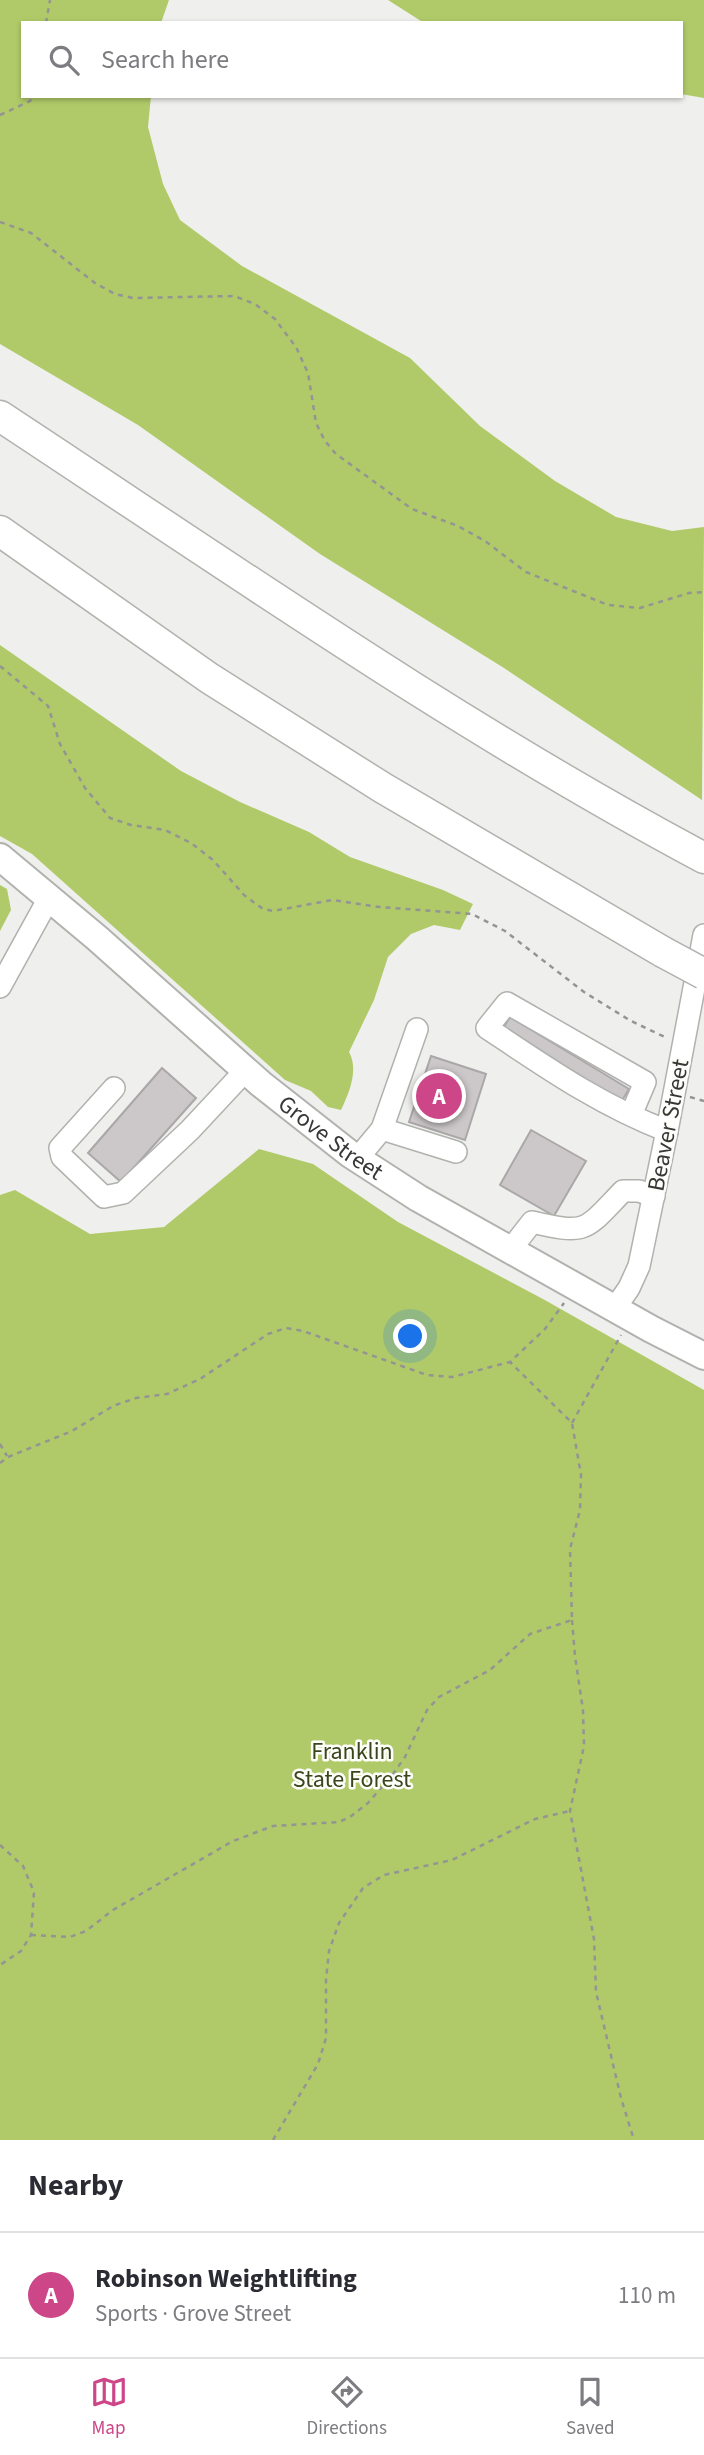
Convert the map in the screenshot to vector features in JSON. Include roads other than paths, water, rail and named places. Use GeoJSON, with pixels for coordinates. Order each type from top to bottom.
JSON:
{"type":"FeatureCollection","features":[{"type":"Feature","properties":{"kind":"highway"},"geometry":{"type":"LineString","coordinates":[[0,416],[465,719],[596,800],[692,851]]}},
{"type":"Feature","properties":{"kind":"highway"},"geometry":{"type":"LineString","coordinates":[[0,531],[220,685],[383,788],[704,974]]}},
{"type":"Feature","properties":{"kind":"main road","name":"Grove Street"},"geometry":{"type":"LineString","coordinates":[[0,857],[287,1107],[357,1159],[418,1198],[704,1356]]}},
{"type":"Feature","properties":{"kind":"street"},"geometry":{"type":"LineString","coordinates":[[0,987],[49,898]]}},
{"type":"Feature","properties":{"kind":"street","name":"Beaver Street"},"geometry":{"type":"LineString","coordinates":[[624,1313],[629,1288],[639,1266],[654,1196],[704,935]]}},
{"type":"Feature","properties":{"kind":"street"},"geometry":{"type":"LineString","coordinates":[[631,1115],[645,1082],[507,1003],[487,1028],[586,1093],[631,1115],[667,1131]]}},
{"type":"Feature","properties":{"kind":"street"},"geometry":{"type":"LineString","coordinates":[[357,1159],[382,1129],[417,1029]]}},
{"type":"Feature","properties":{"kind":"street"},"geometry":{"type":"LineString","coordinates":[[114,1088],[60,1148],[62,1157],[104,1197],[122,1194],[190,1130],[245,1071]]}},
{"type":"Feature","properties":{"kind":"street"},"geometry":{"type":"LineString","coordinates":[[382,1129],[456,1152]]}},
{"type":"Feature","properties":{"kind":"street"},"geometry":{"type":"LineString","coordinates":[[511,1249],[532,1222],[571,1230],[590,1225],[623,1191],[639,1191],[654,1196]]}},
{"type":"Feature","properties":{"kind":"place","name":"Robinson Weightlifting"},"geometry":{"type":"Point","coordinates":[439,1096]}},
{"type":"Feature","properties":{"kind":"park label","name":"Franklin State Forest"},"geometry":{"type":"Point","coordinates":[352,1765]}}]}
